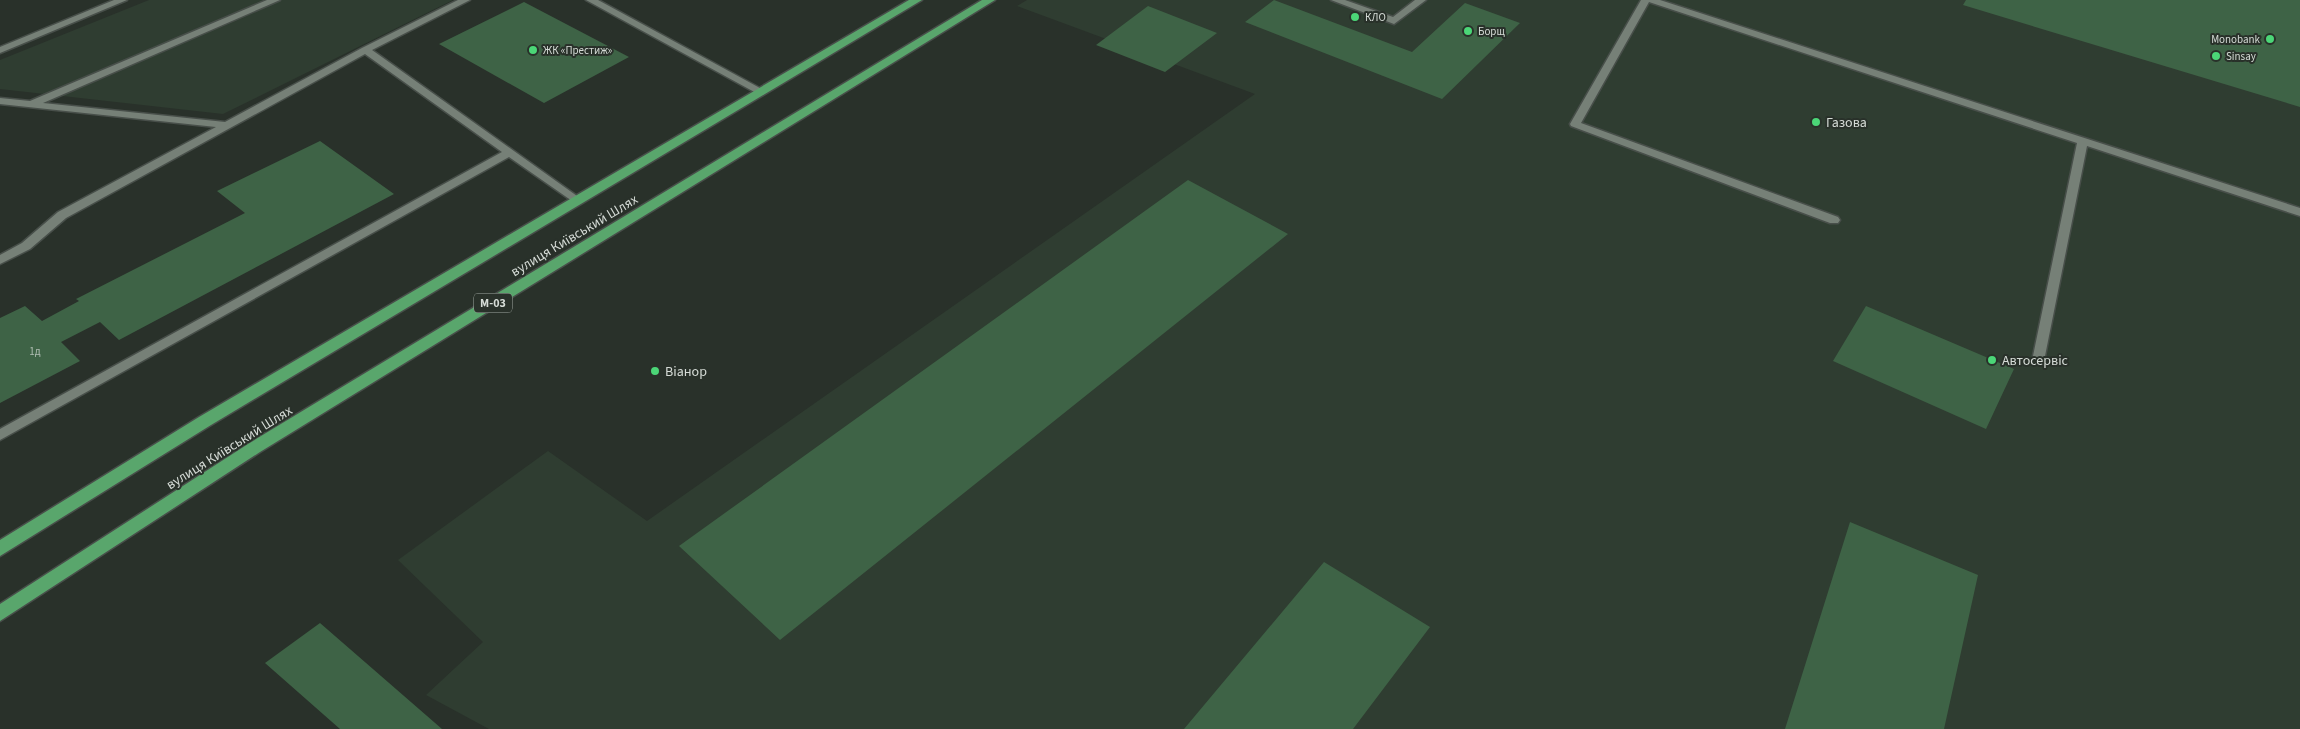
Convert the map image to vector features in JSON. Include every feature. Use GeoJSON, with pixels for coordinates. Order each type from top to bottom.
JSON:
{"type":"FeatureCollection","features":[{"type":"Feature","properties":{"kind":"highway","name":"вулиця Київський Шлях"},"geometry":{"type":"LineString","coordinates":[[0,550],[205,421],[917,0]]}},
{"type":"Feature","properties":{"kind":"highway","name":"вулиця Київський Шлях"},"geometry":{"type":"LineString","coordinates":[[0,613],[254,448],[990,0]]}},
{"type":"Feature","properties":{"kind":"lane"},"geometry":{"type":"LineString","coordinates":[[0,50],[122,0]]}},
{"type":"Feature","properties":{"kind":"lane"},"geometry":{"type":"LineString","coordinates":[[34,103],[275,0]]}},
{"type":"Feature","properties":{"kind":"lane"},"geometry":{"type":"LineString","coordinates":[[0,260],[26,246],[62,215],[366,50],[465,0]]}},
{"type":"Feature","properties":{"kind":"lane"},"geometry":{"type":"LineString","coordinates":[[591,0],[762,92]]}},
{"type":"Feature","properties":{"kind":"lane"},"geometry":{"type":"LineString","coordinates":[[1336,0],[1394,21],[1421,0]]}},
{"type":"Feature","properties":{"kind":"lane"},"geometry":{"type":"LineString","coordinates":[[1646,0],[1575,124],[1834,220]]}},
{"type":"Feature","properties":{"kind":"lane"},"geometry":{"type":"LineString","coordinates":[[1650,0],[2300,212]]}},
{"type":"Feature","properties":{"kind":"lane"},"geometry":{"type":"LineString","coordinates":[[366,50],[579,200]]}},
{"type":"Feature","properties":{"kind":"lane"},"geometry":{"type":"LineString","coordinates":[[0,101],[34,103],[228,125]]}},
{"type":"Feature","properties":{"kind":"lane"},"geometry":{"type":"LineString","coordinates":[[2040,356],[2083,141]]}},
{"type":"Feature","properties":{"kind":"lane"},"geometry":{"type":"LineString","coordinates":[[0,435],[510,152]]}},
{"type":"Feature","properties":{"kind":"shaded area"},"geometry":{"type":"Polygon","coordinates":[[[149,0],[453,0],[223,114],[0,89],[0,60],[149,0]]]}},
{"type":"Feature","properties":{"kind":"shaded area","name":"Автосервіс"},"geometry":{"type":"Polygon","coordinates":[[[1027,0],[2300,0],[2300,729],[489,729],[426,695],[483,642],[398,560],[548,451],[647,521],[1255,94],[1017,6],[1027,0]]]}},
{"type":"Feature","properties":{"kind":"building"},"geometry":{"type":"Polygon","coordinates":[[[1274,0],[1412,52],[1465,3],[1520,23],[1442,99],[1245,22],[1274,0]]]}},
{"type":"Feature","properties":{"kind":"building","name":"Sinsay"},"geometry":{"type":"Polygon","coordinates":[[[1966,0],[2300,0],[2300,107],[1963,5],[1966,0]]]}},
{"type":"Feature","properties":{"kind":"building","name":"ЖК «Престиж»"},"geometry":{"type":"Polygon","coordinates":[[[524,2],[629,57],[544,103],[439,44],[524,2]]]}},
{"type":"Feature","properties":{"kind":"building"},"geometry":{"type":"Polygon","coordinates":[[[1148,6],[1217,33],[1165,72],[1096,45],[1148,6]]]}},
{"type":"Feature","properties":{"kind":"building"},"geometry":{"type":"Polygon","coordinates":[[[320,141],[394,194],[119,340],[100,322],[61,342],[80,361],[0,403],[0,318],[25,306],[42,321],[79,301],[76,299],[245,213],[217,191],[320,141]]]}},
{"type":"Feature","properties":{"kind":"building"},"geometry":{"type":"Polygon","coordinates":[[[1188,180],[1288,234],[780,640],[679,546],[1188,180]]]}},
{"type":"Feature","properties":{"kind":"building"},"geometry":{"type":"Polygon","coordinates":[[[1866,306],[2014,369],[1986,429],[1833,361],[1866,306]]]}},
{"type":"Feature","properties":{"kind":"building"},"geometry":{"type":"Polygon","coordinates":[[[1850,522],[1978,575],[1944,729],[1785,729],[1850,522]]]}},
{"type":"Feature","properties":{"kind":"building"},"geometry":{"type":"Polygon","coordinates":[[[1324,562],[1430,627],[1353,729],[1184,729],[1324,562]]]}},
{"type":"Feature","properties":{"kind":"building"},"geometry":{"type":"Polygon","coordinates":[[[320,623],[442,729],[340,729],[265,663],[320,623]]]}},
{"type":"Feature","properties":{"kind":"place","name":"КЛО"},"geometry":{"type":"Point","coordinates":[1355,17]}},
{"type":"Feature","properties":{"kind":"place","name":"Борщ"},"geometry":{"type":"Point","coordinates":[1468,31]}},
{"type":"Feature","properties":{"kind":"place","name":"Monobank"},"geometry":{"type":"Point","coordinates":[2270,39]}},
{"type":"Feature","properties":{"kind":"place","name":"ЖК «Престиж»"},"geometry":{"type":"Point","coordinates":[533,50]}},
{"type":"Feature","properties":{"kind":"place","name":"Sinsay"},"geometry":{"type":"Point","coordinates":[2216,56]}},
{"type":"Feature","properties":{"kind":"place","name":"Газова"},"geometry":{"type":"Point","coordinates":[1816,122]}},
{"type":"Feature","properties":{"kind":"place","name":"Автосервіс"},"geometry":{"type":"Point","coordinates":[1992,360]}},
{"type":"Feature","properties":{"kind":"place","name":"Віанор"},"geometry":{"type":"Point","coordinates":[655,371]}}]}
